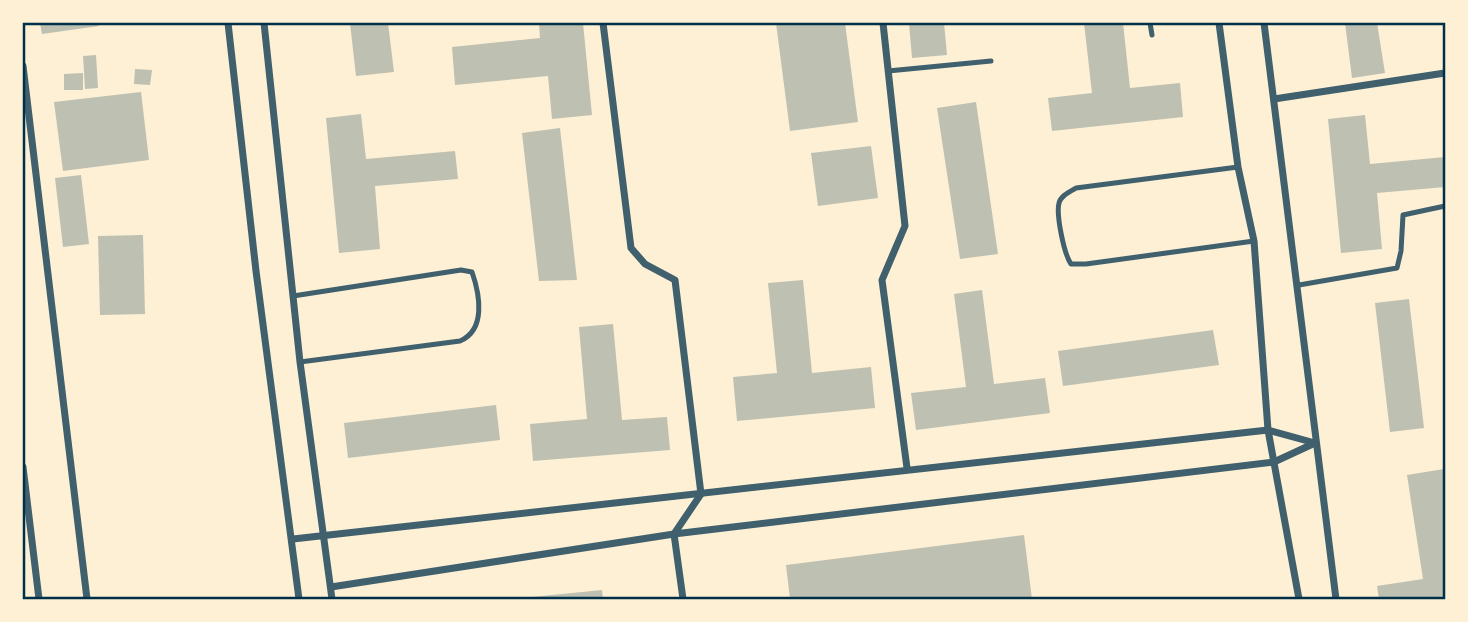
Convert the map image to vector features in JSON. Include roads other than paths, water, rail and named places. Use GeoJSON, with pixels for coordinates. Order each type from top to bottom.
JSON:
{"type":"FeatureCollection","features":[{"type":"Feature","properties":{"kind":"street"},"geometry":{"type":"LineString","coordinates":[[228,23],[256,271],[299,599]]}},
{"type":"Feature","properties":{"kind":"street"},"geometry":{"type":"LineString","coordinates":[[264,23],[300,362],[332,599]]}},
{"type":"Feature","properties":{"kind":"street"},"geometry":{"type":"LineString","coordinates":[[604,23],[631,248],[645,264],[676,280],[701,494],[674,534],[683,599]]}},
{"type":"Feature","properties":{"kind":"street"},"geometry":{"type":"LineString","coordinates":[[883,23],[905,226],[882,280],[907,468]]}},
{"type":"Feature","properties":{"kind":"street"},"geometry":{"type":"LineString","coordinates":[[1219,23],[1237,167],[1254,241],[1269,430],[1299,599]]}},
{"type":"Feature","properties":{"kind":"street"},"geometry":{"type":"LineString","coordinates":[[1264,23],[1300,285],[1315,443],[1336,599]]}},
{"type":"Feature","properties":{"kind":"street"},"geometry":{"type":"LineString","coordinates":[[23,66],[87,599]]}},
{"type":"Feature","properties":{"kind":"street"},"geometry":{"type":"LineString","coordinates":[[1274,99],[1445,73]]}},
{"type":"Feature","properties":{"kind":"street"},"geometry":{"type":"LineString","coordinates":[[293,539],[701,494],[907,468],[1269,430],[1315,443]]}},
{"type":"Feature","properties":{"kind":"street"},"geometry":{"type":"LineString","coordinates":[[331,587],[674,534],[1274,462],[1315,443]]}},
{"type":"Feature","properties":{"kind":"street"},"geometry":{"type":"LineString","coordinates":[[23,467],[39,599]]}},
{"type":"Feature","properties":{"kind":"lane"},"geometry":{"type":"LineString","coordinates":[[1150,23],[1152,35]]}},
{"type":"Feature","properties":{"kind":"lane"},"geometry":{"type":"LineString","coordinates":[[888,71],[991,61]]}},
{"type":"Feature","properties":{"kind":"lane"},"geometry":{"type":"LineString","coordinates":[[1237,167],[1076,188],[1064,194],[1059,203],[1064,254],[1071,264],[1086,264],[1254,241]]}},
{"type":"Feature","properties":{"kind":"lane"},"geometry":{"type":"LineString","coordinates":[[1300,285],[1396,268],[1401,251],[1404,215],[1445,206]]}},
{"type":"Feature","properties":{"kind":"lane"},"geometry":{"type":"LineString","coordinates":[[293,296],[461,270],[472,272],[475,283],[478,326],[471,336],[460,341],[300,362]]}}]}
